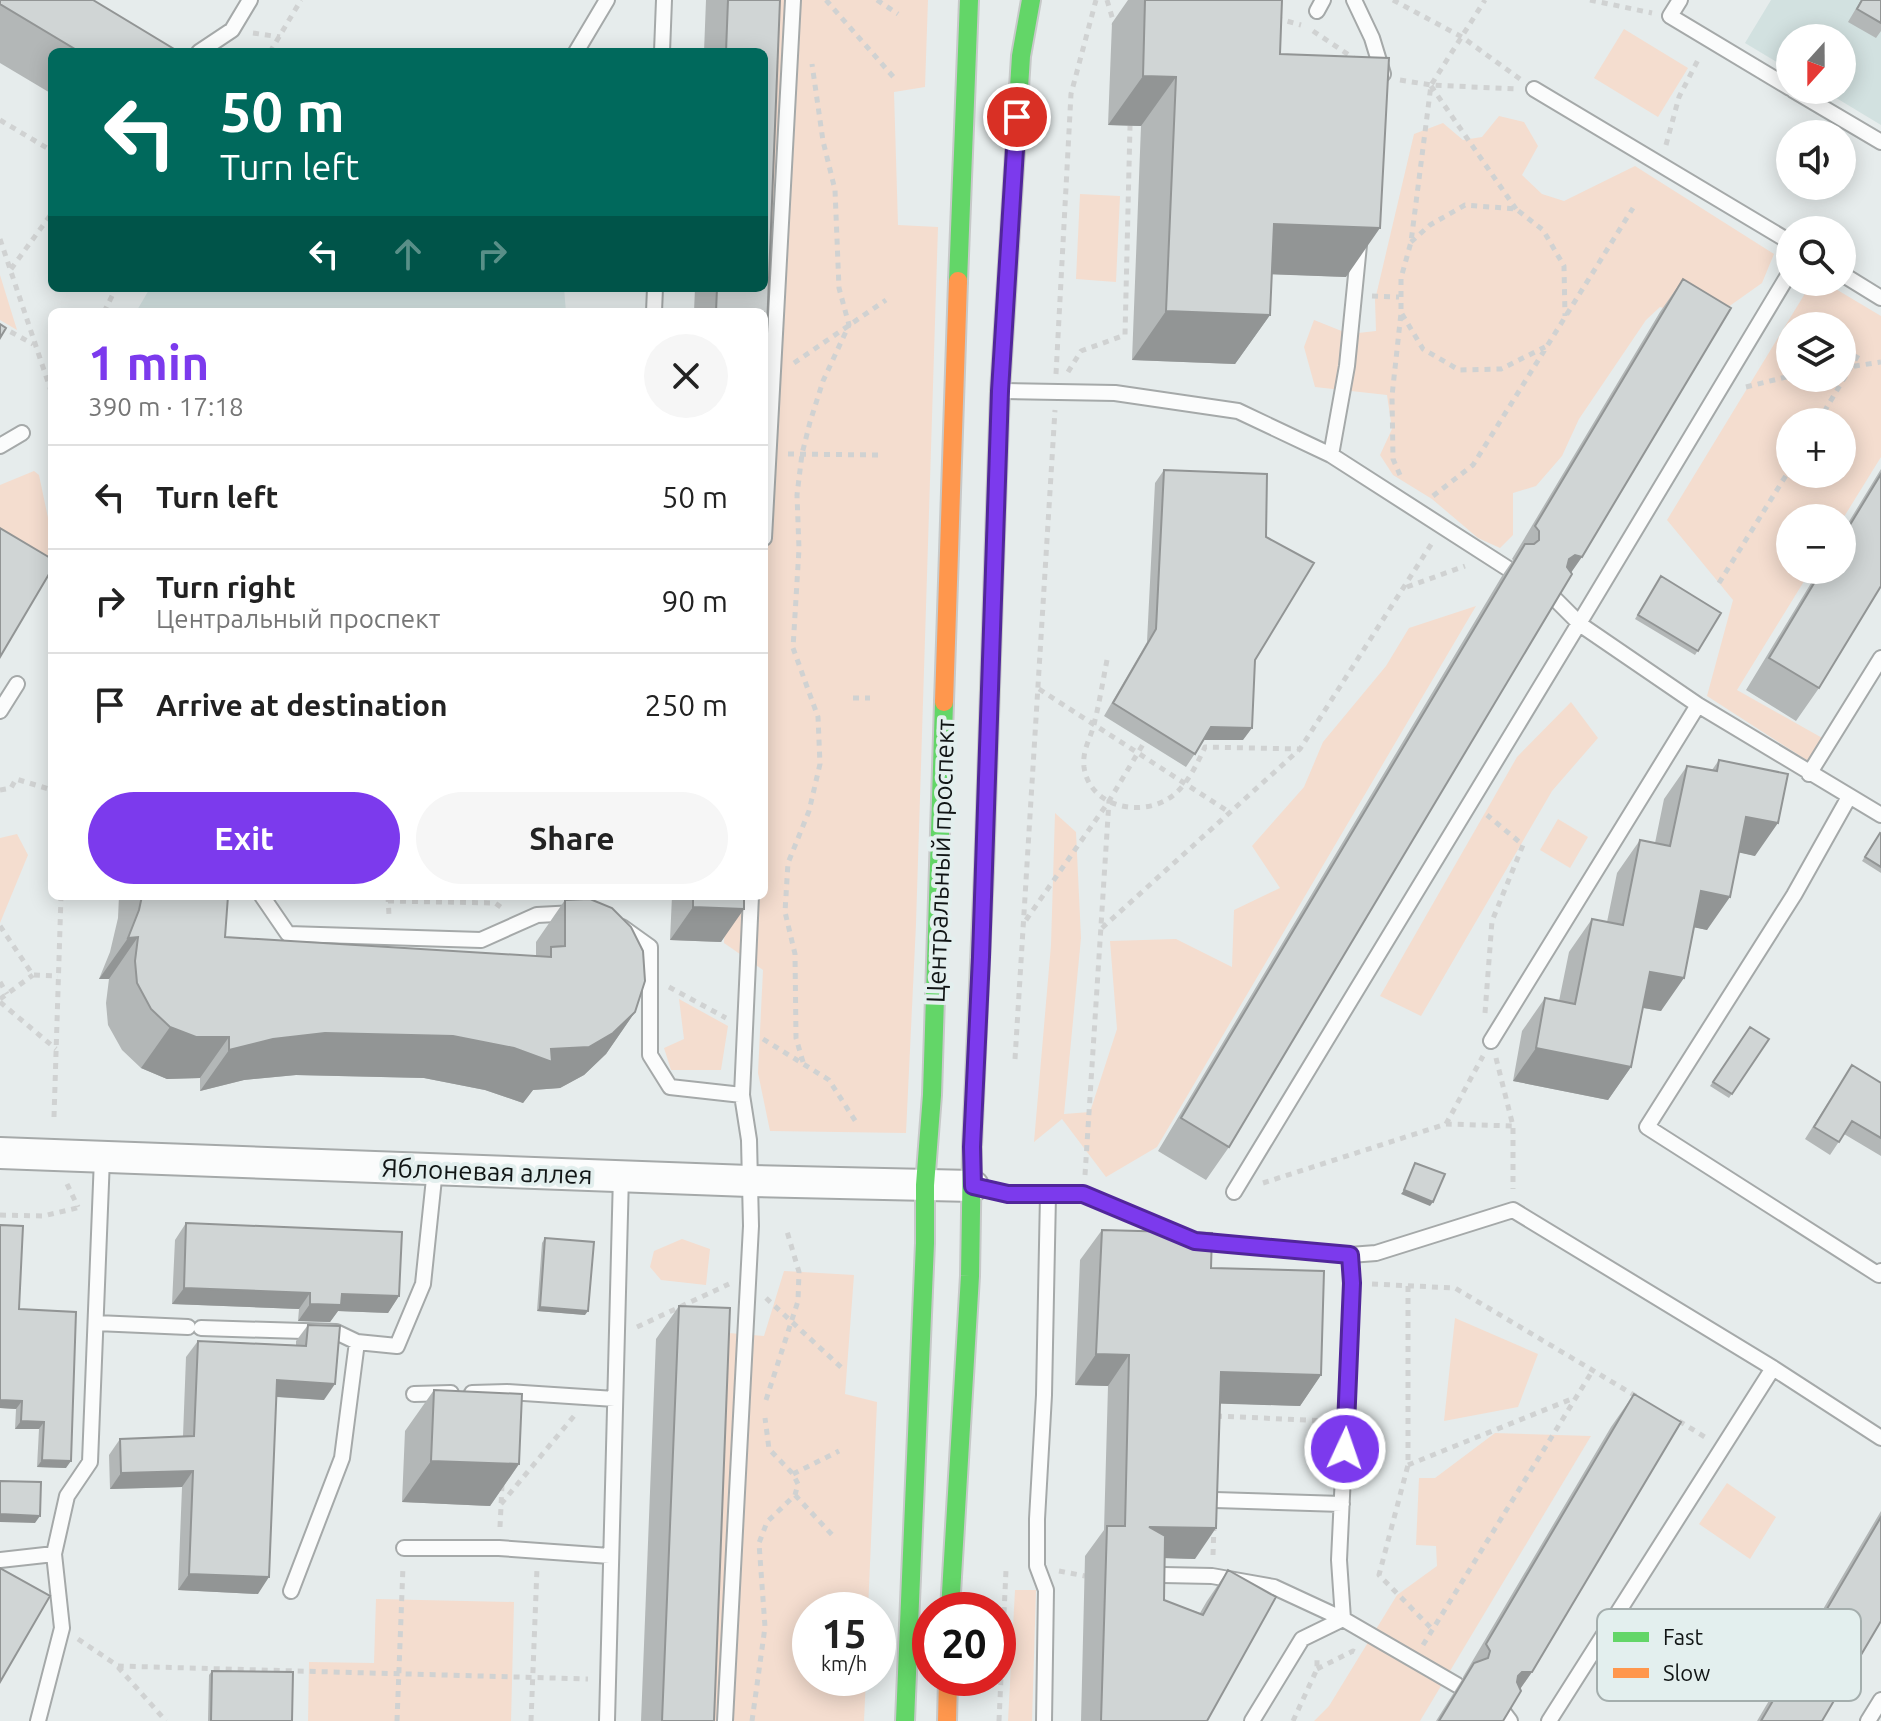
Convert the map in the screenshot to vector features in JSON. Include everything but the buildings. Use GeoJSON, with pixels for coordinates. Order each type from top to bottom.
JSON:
{"type":"FeatureCollection","features":[{"type":"Feature","properties":{"kind":"main road","name":"Центральный проспект"},"geometry":{"type":"LineString","coordinates":[[905,1721],[925,1185],[932,1095],[969,0]]}},
{"type":"Feature","properties":{"kind":"main road","name":"Центральный проспект"},"geometry":{"type":"LineString","coordinates":[[951,1592],[970,1276],[1000,391],[1021,56],[1031,0]]}},
{"type":"Feature","properties":{"kind":"main road"},"geometry":{"type":"LineString","coordinates":[[939,900],[958,922],[972,921],[982,902]]}},
{"type":"Feature","properties":{"kind":"main road"},"geometry":{"type":"LineString","coordinates":[[911,1590],[919,1564],[933,1560],[942,1564],[948,1572],[949,1592]]}},
{"type":"Feature","properties":{"kind":"main road"},"geometry":{"type":"LineString","coordinates":[[947,1721],[948,1696]]}},
{"type":"Feature","properties":{"kind":"street","name":"Яблоневая аллея"},"geometry":{"type":"LineString","coordinates":[[0,1153],[749,1181],[973,1186]]}},
{"type":"Feature","properties":{"kind":"lane"},"geometry":{"type":"LineString","coordinates":[[205,48],[232,30],[250,0]]}},
{"type":"Feature","properties":{"kind":"lane"},"geometry":{"type":"LineString","coordinates":[[578,48],[607,0]]}},
{"type":"Feature","properties":{"kind":"lane"},"geometry":{"type":"LineString","coordinates":[[662,48],[664,0]]}},
{"type":"Feature","properties":{"kind":"lane"},"geometry":{"type":"LineString","coordinates":[[768,423],[793,0]]}},
{"type":"Feature","properties":{"kind":"lane"},"geometry":{"type":"LineString","coordinates":[[1354,0],[1372,38],[1384,77],[1382,93]]}},
{"type":"Feature","properties":{"kind":"lane"},"geometry":{"type":"LineString","coordinates":[[1680,0],[1670,16],[1776,79]]}},
{"type":"Feature","properties":{"kind":"lane"},"geometry":{"type":"LineString","coordinates":[[1534,89],[1776,234]]}},
{"type":"Feature","properties":{"kind":"lane"},"geometry":{"type":"LineString","coordinates":[[1817,104],[1881,142]]}},
{"type":"Feature","properties":{"kind":"lane"},"geometry":{"type":"LineString","coordinates":[[1331,455],[1347,366],[1360,234]]}},
{"type":"Feature","properties":{"kind":"lane"},"geometry":{"type":"LineString","coordinates":[[1856,283],[1881,298]]}},
{"type":"Feature","properties":{"kind":"lane"},"geometry":{"type":"LineString","coordinates":[[1234,1192],[1470,801],[1581,625],[1776,296]]}},
{"type":"Feature","properties":{"kind":"lane"},"geometry":{"type":"LineString","coordinates":[[1000,391],[1115,393],[1238,411],[1331,455],[1507,568]]}},
{"type":"Feature","properties":{"kind":"lane"},"geometry":{"type":"LineString","coordinates":[[0,446],[22,433]]}},
{"type":"Feature","properties":{"kind":"lane"},"geometry":{"type":"LineString","coordinates":[[1554,598],[1581,625],[1698,705],[1881,815]]}},
{"type":"Feature","properties":{"kind":"lane"},"geometry":{"type":"LineString","coordinates":[[1809,774],[1881,658]]}},
{"type":"Feature","properties":{"kind":"lane"},"geometry":{"type":"LineString","coordinates":[[0,711],[17,684]]}},
{"type":"Feature","properties":{"kind":"lane"},"geometry":{"type":"LineString","coordinates":[[1491,1041],[1698,705]]}},
{"type":"Feature","properties":{"kind":"lane"},"geometry":{"type":"LineString","coordinates":[[1849,797],[1794,895],[1647,1127],[1879,1275],[1881,1271]]}},
{"type":"Feature","properties":{"kind":"lane"},"geometry":{"type":"LineString","coordinates":[[265,900],[288,934],[481,940],[537,915],[583,912]]}},
{"type":"Feature","properties":{"kind":"lane"},"geometry":{"type":"LineString","coordinates":[[725,1721],[751,1226],[749,1140],[742,1095],[751,900]]}},
{"type":"Feature","properties":{"kind":"lane"},"geometry":{"type":"LineString","coordinates":[[612,920],[650,947],[650,1055],[670,1087],[742,1095]]}},
{"type":"Feature","properties":{"kind":"lane"},"geometry":{"type":"LineString","coordinates":[[38,1721],[62,1628],[54,1554],[67,1496],[90,1462],[102,1158]]}},
{"type":"Feature","properties":{"kind":"lane"},"geometry":{"type":"LineString","coordinates":[[96,1323],[336,1332],[357,1342],[397,1346],[423,1284],[435,1169]]}},
{"type":"Feature","properties":{"kind":"lane"},"geometry":{"type":"LineString","coordinates":[[607,1721],[621,1175]]}},
{"type":"Feature","properties":{"kind":"lane"},"geometry":{"type":"LineString","coordinates":[[973,1186],[1008,1194],[1083,1194],[1195,1241],[1350,1255],[1376,1253],[1513,1210],[1773,1368],[1881,1438]]}},
{"type":"Feature","properties":{"kind":"lane"},"geometry":{"type":"LineString","coordinates":[[1044,1721],[1046,1590],[1037,1566],[1037,1519],[1044,1395],[1048,1195]]}},
{"type":"Feature","properties":{"kind":"lane"},"geometry":{"type":"LineString","coordinates":[[1343,1619],[1339,1560],[1352,1283],[1350,1255]]}},
{"type":"Feature","properties":{"kind":"lane"},"geometry":{"type":"LineString","coordinates":[[291,1591],[342,1458],[357,1342]]}},
{"type":"Feature","properties":{"kind":"lane"},"geometry":{"type":"LineString","coordinates":[[1620,1609],[1773,1368]]}},
{"type":"Feature","properties":{"kind":"lane"},"geometry":{"type":"LineString","coordinates":[[414,1394],[507,1392],[615,1399]]}},
{"type":"Feature","properties":{"kind":"lane"},"geometry":{"type":"LineString","coordinates":[[1215,1500],[1342,1504]]}},
{"type":"Feature","properties":{"kind":"lane"},"geometry":{"type":"LineString","coordinates":[[404,1548],[499,1548],[610,1556]]}},
{"type":"Feature","properties":{"kind":"lane"},"geometry":{"type":"LineString","coordinates":[[0,1560],[54,1554]]}},
{"type":"Feature","properties":{"kind":"lane"},"geometry":{"type":"LineString","coordinates":[[1163,1575],[1212,1576],[1274,1587],[1343,1619],[1457,1685]]}},
{"type":"Feature","properties":{"kind":"lane"},"geometry":{"type":"LineString","coordinates":[[1252,1721],[1302,1639],[1343,1619]]}},
{"type":"Feature","properties":{"kind":"lane"},"geometry":{"type":"LineString","coordinates":[[1549,1721],[1597,1645]]}},
{"type":"Feature","properties":{"kind":"lane"},"geometry":{"type":"LineString","coordinates":[[1868,1721],[1881,1700]]}},
{"type":"Feature","properties":{"kind":"path"},"geometry":{"type":"LineString","coordinates":[[272,48],[301,0]]}},
{"type":"Feature","properties":{"kind":"path"},"geometry":{"type":"LineString","coordinates":[[826,0],[896,80]]}},
{"type":"Feature","properties":{"kind":"path"},"geometry":{"type":"LineString","coordinates":[[877,0],[898,14]]}},
{"type":"Feature","properties":{"kind":"path"},"geometry":{"type":"LineString","coordinates":[[1014,1073],[1071,94],[1096,0]]}},
{"type":"Feature","properties":{"kind":"path"},"geometry":{"type":"LineString","coordinates":[[1107,0],[1112,23],[1122,35]]}},
{"type":"Feature","properties":{"kind":"path"},"geometry":{"type":"LineString","coordinates":[[1393,0],[1462,37],[1534,89]]}},
{"type":"Feature","properties":{"kind":"path"},"geometry":{"type":"LineString","coordinates":[[1485,0],[1431,85],[1411,242],[1401,278],[1401,313],[1392,396],[1393,459],[1414,510],[1473,465],[1633,208]]}},
{"type":"Feature","properties":{"kind":"path"},"geometry":{"type":"LineString","coordinates":[[1590,0],[1670,16]]}},
{"type":"Feature","properties":{"kind":"path"},"geometry":{"type":"LineString","coordinates":[[1264,15],[1305,26],[1384,77],[1431,85],[1534,89]]}},
{"type":"Feature","properties":{"kind":"path"},"geometry":{"type":"LineString","coordinates":[[1660,164],[1679,97],[1708,39]]}},
{"type":"Feature","properties":{"kind":"path"},"geometry":{"type":"LineString","coordinates":[[803,1062],[796,1038],[795,954],[785,912],[788,863],[809,811],[820,764],[818,717],[793,648],[799,549],[797,495],[802,454],[823,381],[849,325],[839,288],[835,190],[823,141],[811,56]]}},
{"type":"Feature","properties":{"kind":"path"},"geometry":{"type":"LineString","coordinates":[[1431,85],[1516,209],[1543,230],[1564,266],[1565,317]]}},
{"type":"Feature","properties":{"kind":"path"},"geometry":{"type":"LineString","coordinates":[[1055,391],[1081,351],[1125,335],[1130,126],[1117,114]]}},
{"type":"Feature","properties":{"kind":"path"},"geometry":{"type":"LineString","coordinates":[[0,120],[48,149]]}},
{"type":"Feature","properties":{"kind":"path"},"geometry":{"type":"LineString","coordinates":[[1411,242],[1430,225],[1465,205],[1516,209]]}},
{"type":"Feature","properties":{"kind":"path"},"geometry":{"type":"LineString","coordinates":[[10,270],[48,218]]}},
{"type":"Feature","properties":{"kind":"path"},"geometry":{"type":"LineString","coordinates":[[0,239],[48,383]]}},
{"type":"Feature","properties":{"kind":"path"},"geometry":{"type":"LineString","coordinates":[[771,379],[886,300]]}},
{"type":"Feature","properties":{"kind":"path"},"geometry":{"type":"LineString","coordinates":[[1401,313],[1423,349],[1459,370],[1501,369],[1546,347]]}},
{"type":"Feature","properties":{"kind":"path"},"geometry":{"type":"LineString","coordinates":[[0,326],[34,345]]}},
{"type":"Feature","properties":{"kind":"path"},"geometry":{"type":"LineString","coordinates":[[1856,358],[1861,350]]}},
{"type":"Feature","properties":{"kind":"path"},"geometry":{"type":"LineString","coordinates":[[1856,365],[1881,362]]}},
{"type":"Feature","properties":{"kind":"path"},"geometry":{"type":"LineString","coordinates":[[1718,394],[1776,380]]}},
{"type":"Feature","properties":{"kind":"path"},"geometry":{"type":"LineString","coordinates":[[768,453],[879,455]]}},
{"type":"Feature","properties":{"kind":"path"},"geometry":{"type":"LineString","coordinates":[[1719,583],[1778,488]]}},
{"type":"Feature","properties":{"kind":"path"},"geometry":{"type":"LineString","coordinates":[[1102,928],[1300,749],[1441,528]]}},
{"type":"Feature","properties":{"kind":"path"},"geometry":{"type":"LineString","coordinates":[[1406,587],[1487,558]]}},
{"type":"Feature","properties":{"kind":"path"},"geometry":{"type":"LineString","coordinates":[[1107,660],[1095,725],[1084,746],[1084,769],[1093,789],[1109,801],[1128,809],[1148,808],[1168,799],[1185,782],[1205,747],[1300,749]]}},
{"type":"Feature","properties":{"kind":"path"},"geometry":{"type":"LineString","coordinates":[[1038,688],[1229,812]]}},
{"type":"Feature","properties":{"kind":"path"},"geometry":{"type":"LineString","coordinates":[[853,698],[870,698]]}},
{"type":"Feature","properties":{"kind":"path"},"geometry":{"type":"LineString","coordinates":[[1024,923],[1109,801],[1145,741]]}},
{"type":"Feature","properties":{"kind":"path"},"geometry":{"type":"LineString","coordinates":[[0,790],[11,788],[16,779],[48,789]]}},
{"type":"Feature","properties":{"kind":"path"},"geometry":{"type":"LineString","coordinates":[[1083,1194],[1109,801]]}},
{"type":"Feature","properties":{"kind":"path"},"geometry":{"type":"LineString","coordinates":[[1470,801],[1523,845],[1492,921],[1484,1009],[1513,1126],[1513,1210]]}},
{"type":"Feature","properties":{"kind":"path"},"geometry":{"type":"LineString","coordinates":[[54,1117],[61,900]]}},
{"type":"Feature","properties":{"kind":"path"},"geometry":{"type":"LineString","coordinates":[[388,901],[495,903],[521,922]]}},
{"type":"Feature","properties":{"kind":"path"},"geometry":{"type":"LineString","coordinates":[[0,926],[33,975]]}},
{"type":"Feature","properties":{"kind":"path"},"geometry":{"type":"LineString","coordinates":[[56,1049],[0,1001],[33,975],[58,976]]}},
{"type":"Feature","properties":{"kind":"path"},"geometry":{"type":"LineString","coordinates":[[0,982],[7,994]]}},
{"type":"Feature","properties":{"kind":"path"},"geometry":{"type":"LineString","coordinates":[[1446,1124],[1491,1041]]}},
{"type":"Feature","properties":{"kind":"path"},"geometry":{"type":"LineString","coordinates":[[1234,1192],[1446,1124],[1513,1126]]}},
{"type":"Feature","properties":{"kind":"path"},"geometry":{"type":"LineString","coordinates":[[0,1215],[43,1216],[78,1207],[102,1205]]}},
{"type":"Feature","properties":{"kind":"path"},"geometry":{"type":"LineString","coordinates":[[752,1721],[765,1627],[759,1543],[767,1522],[795,1495],[798,1484],[793,1474],[769,1449],[764,1410],[798,1301],[799,1272],[786,1228]]}},
{"type":"Feature","properties":{"kind":"path"},"geometry":{"type":"LineString","coordinates":[[617,1336],[748,1278],[843,1369]]}},
{"type":"Feature","properties":{"kind":"path"},"geometry":{"type":"LineString","coordinates":[[1352,1283],[1455,1288],[1645,1401]]}},
{"type":"Feature","properties":{"kind":"path"},"geometry":{"type":"LineString","coordinates":[[1408,1286],[1408,1465],[1379,1575],[1432,1629]]}},
{"type":"Feature","properties":{"kind":"path"},"geometry":{"type":"LineString","coordinates":[[1414,1659],[1593,1370]]}},
{"type":"Feature","properties":{"kind":"path"},"geometry":{"type":"LineString","coordinates":[[501,1504],[590,1397]]}},
{"type":"Feature","properties":{"kind":"path"},"geometry":{"type":"LineString","coordinates":[[1408,1465],[1575,1397]]}},
{"type":"Feature","properties":{"kind":"path"},"geometry":{"type":"LineString","coordinates":[[1218,1430],[1219,1416],[1346,1422]]}},
{"type":"Feature","properties":{"kind":"path"},"geometry":{"type":"LineString","coordinates":[[1670,1417],[1722,1447]]}},
{"type":"Feature","properties":{"kind":"path"},"geometry":{"type":"LineString","coordinates":[[793,1474],[839,1451]]}},
{"type":"Feature","properties":{"kind":"path"},"geometry":{"type":"LineString","coordinates":[[499,1548],[503,1476]]}},
{"type":"Feature","properties":{"kind":"path"},"geometry":{"type":"LineString","coordinates":[[795,1495],[835,1538]]}},
{"type":"Feature","properties":{"kind":"path"},"geometry":{"type":"LineString","coordinates":[[1212,1576],[1215,1500]]}},
{"type":"Feature","properties":{"kind":"path"},"geometry":{"type":"LineString","coordinates":[[397,1721],[404,1548]]}},
{"type":"Feature","properties":{"kind":"path"},"geometry":{"type":"LineString","coordinates":[[531,1721],[538,1551]]}},
{"type":"Feature","properties":{"kind":"path"},"geometry":{"type":"LineString","coordinates":[[999,1721],[1006,1570]]}},
{"type":"Feature","properties":{"kind":"path"},"geometry":{"type":"LineString","coordinates":[[62,1628],[118,1666],[166,1721]]}},
{"type":"Feature","properties":{"kind":"path"},"geometry":{"type":"LineString","coordinates":[[1293,1721],[1317,1669],[1318,1631]]}},
{"type":"Feature","properties":{"kind":"path"},"geometry":{"type":"LineString","coordinates":[[1317,1669],[1353,1651],[1367,1658]]}},
{"type":"Feature","properties":{"kind":"path"},"geometry":{"type":"LineString","coordinates":[[118,1666],[609,1679]]}},
{"type":"Feature","properties":{"kind":"shaded area"},"geometry":{"type":"Polygon","coordinates":[[[761,0],[928,0],[925,87],[894,92],[898,225],[938,227],[916,924],[906,1133],[770,1131],[758,1073],[763,970],[724,943],[726,900],[768,900],[768,308],[764,308],[764,292],[768,292],[768,48],[764,48],[761,0]]]}},
{"type":"Feature","properties":{"kind":"shaded area"},"geometry":{"type":"Polygon","coordinates":[[[1771,0],[1881,0],[1881,125],[1846,104],[1856,104],[1856,24],[1776,24],[1776,62],[1745,43],[1771,0]]]}},
{"type":"Feature","properties":{"kind":"shaded area"},"geometry":{"type":"Polygon","coordinates":[[[1624,29],[1688,68],[1658,117],[1594,78],[1624,29]]]}},
{"type":"Feature","properties":{"kind":"shaded area"},"geometry":{"type":"Polygon","coordinates":[[[1499,116],[1524,122],[1538,146],[1522,175],[1542,194],[1564,201],[1635,166],[1774,254],[1762,283],[1707,322],[1660,307],[1646,320],[1579,419],[1562,456],[1536,486],[1513,493],[1513,535],[1500,548],[1478,538],[1432,499],[1393,475],[1380,455],[1392,429],[1387,395],[1315,387],[1304,347],[1314,320],[1349,334],[1376,331],[1375,300],[1414,134],[1443,123],[1463,140],[1482,137],[1499,116]]]}},
{"type":"Feature","properties":{"kind":"shaded area"},"geometry":{"type":"Polygon","coordinates":[[[1080,194],[1120,196],[1116,282],[1076,279],[1080,194]]]}},
{"type":"Feature","properties":{"kind":"shaded area"},"geometry":{"type":"Polygon","coordinates":[[[0,275],[17,330],[0,320],[0,275]]]}},
{"type":"Feature","properties":{"kind":"shaded area"},"geometry":{"type":"Polygon","coordinates":[[[148,292],[564,292],[566,308],[138,308],[148,292]]]}},
{"type":"Feature","properties":{"kind":"shaded area"},"geometry":{"type":"Polygon","coordinates":[[[1803,296],[1847,296],[1881,316],[1881,457],[1852,504],[1776,504],[1776,584],[1802,584],[1737,690],[1824,739],[1808,761],[1707,696],[1733,600],[1667,520],[1776,341],[1776,392],[1856,392],[1856,312],[1794,312],[1803,296]]]}},
{"type":"Feature","properties":{"kind":"shaded area"},"geometry":{"type":"Polygon","coordinates":[[[34,471],[39,475],[48,518],[48,560],[38,568],[0,544],[0,485],[34,471]]]}},
{"type":"Feature","properties":{"kind":"shaded area"},"geometry":{"type":"Polygon","coordinates":[[[1476,606],[1157,1147],[1106,1177],[1062,1119],[1034,1142],[1051,945],[1055,813],[1076,832],[1081,938],[1064,1114],[1090,1112],[1117,1029],[1110,941],[1176,939],[1232,967],[1234,910],[1280,888],[1252,846],[1304,787],[1323,742],[1386,666],[1409,628],[1476,606]]]}},
{"type":"Feature","properties":{"kind":"shaded area"},"geometry":{"type":"Polygon","coordinates":[[[1571,702],[1598,738],[1552,791],[1421,1016],[1380,996],[1517,757],[1571,702]]]}},
{"type":"Feature","properties":{"kind":"shaded area"},"geometry":{"type":"Polygon","coordinates":[[[1558,819],[1588,837],[1570,868],[1540,850],[1558,819]]]}},
{"type":"Feature","properties":{"kind":"shaded area"},"geometry":{"type":"Polygon","coordinates":[[[17,834],[28,855],[0,923],[0,838],[17,834]]]}},
{"type":"Feature","properties":{"kind":"shaded area"},"geometry":{"type":"Polygon","coordinates":[[[679,999],[728,1026],[721,1070],[671,1070],[664,1048],[684,1039],[679,999]]]}},
{"type":"Feature","properties":{"kind":"shaded area"},"geometry":{"type":"Polygon","coordinates":[[[682,1239],[710,1249],[706,1285],[661,1280],[650,1267],[654,1251],[682,1239]]]}},
{"type":"Feature","properties":{"kind":"shaded area"},"geometry":{"type":"Polygon","coordinates":[[[784,1271],[854,1275],[845,1394],[877,1402],[869,1592],[792,1592],[792,1696],[865,1696],[864,1721],[703,1721],[717,1332],[764,1336],[784,1271]]]}},
{"type":"Feature","properties":{"kind":"shaded area"},"geometry":{"type":"Polygon","coordinates":[[[1455,1318],[1538,1354],[1518,1407],[1444,1421],[1455,1318]]]}},
{"type":"Feature","properties":{"kind":"shaded area"},"geometry":{"type":"Polygon","coordinates":[[[1495,1433],[1591,1436],[1420,1721],[1314,1721],[1329,1706],[1397,1595],[1437,1566],[1436,1546],[1416,1545],[1419,1478],[1435,1478],[1495,1433]]]}},
{"type":"Feature","properties":{"kind":"shaded area"},"geometry":{"type":"Polygon","coordinates":[[[1727,1483],[1776,1517],[1750,1559],[1699,1524],[1727,1483]]]}},
{"type":"Feature","properties":{"kind":"shaded area"},"geometry":{"type":"Polygon","coordinates":[[[1036,1590],[1032,1721],[1008,1721],[1009,1696],[1016,1696],[1015,1592],[1036,1590]]]}},
{"type":"Feature","properties":{"kind":"shaded area"},"geometry":{"type":"Polygon","coordinates":[[[376,1599],[514,1602],[511,1721],[308,1721],[309,1662],[374,1663],[376,1599]]]}},
{"type":"Feature","properties":{"kind":"traffic: fast"},"geometry":{"type":"LineString","coordinates":[[958,281],[969,0]]}},
{"type":"Feature","properties":{"kind":"traffic: fast"},"geometry":{"type":"LineString","coordinates":[[995,536],[1000,391],[1021,56],[1031,0]]}},
{"type":"Feature","properties":{"kind":"traffic: fast"},"geometry":{"type":"LineString","coordinates":[[905,1721],[925,1185],[932,1095],[944,702]]}},
{"type":"Feature","properties":{"kind":"traffic: fast"},"geometry":{"type":"LineString","coordinates":[[951,1592],[970,1276],[972,1147],[984,871]]}},
{"type":"Feature","properties":{"kind":"traffic: slow"},"geometry":{"type":"LineString","coordinates":[[944,702],[958,281]]}},
{"type":"Feature","properties":{"kind":"traffic: slow"},"geometry":{"type":"LineString","coordinates":[[984,871],[995,536]]}},
{"type":"Feature","properties":{"kind":"traffic: slow"},"geometry":{"type":"LineString","coordinates":[[947,1721],[948,1696]]}},
{"type":"Feature","properties":{"kind":"route"},"geometry":{"type":"LineString","coordinates":[[1017,117],[1000,391],[973,1186],[1008,1194],[1083,1194],[1195,1241],[1350,1255],[1352,1283],[1345,1449]]}}]}
